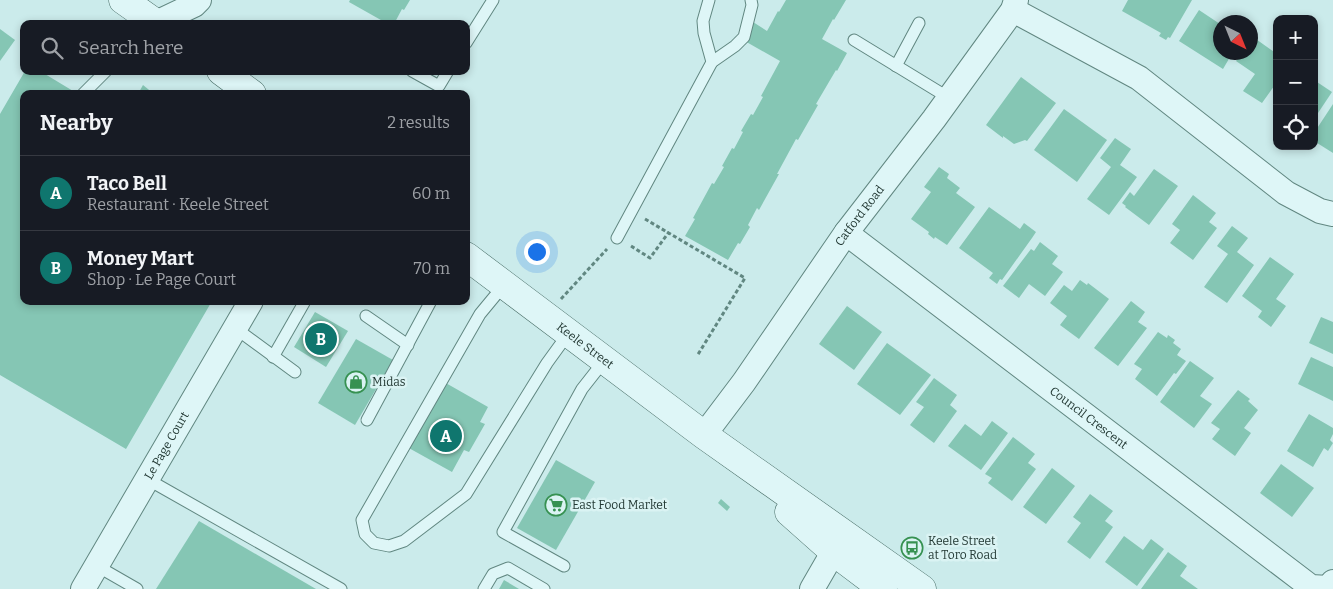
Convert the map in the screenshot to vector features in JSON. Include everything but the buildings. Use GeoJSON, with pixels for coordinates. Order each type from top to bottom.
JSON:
{"type":"FeatureCollection","features":[{"type":"Feature","properties":{"kind":"main road"},"geometry":{"type":"LineString","coordinates":[[123,0],[158,18]]}},
{"type":"Feature","properties":{"kind":"main road"},"geometry":{"type":"LineString","coordinates":[[226,75],[247,90]]}},
{"type":"Feature","properties":{"kind":"main road","name":"Keele Street"},"geometry":{"type":"LineString","coordinates":[[470,259],[704,435],[839,543],[883,589]]}},
{"type":"Feature","properties":{"kind":"main road","name":"Keele Street"},"geometry":{"type":"LineString","coordinates":[[839,543],[922,589]]}},
{"type":"Feature","properties":{"kind":"street"},"geometry":{"type":"LineString","coordinates":[[158,18],[194,5],[199,0]]}},
{"type":"Feature","properties":{"kind":"street"},"geometry":{"type":"LineString","coordinates":[[1014,5],[1139,78],[1286,193],[1320,211],[1333,214]]}},
{"type":"Feature","properties":{"kind":"street","name":"Catford Road"},"geometry":{"type":"LineString","coordinates":[[704,435],[740,388],[846,233],[949,98],[1014,5]]}},
{"type":"Feature","properties":{"kind":"street","name":"Council Crescent"},"geometry":{"type":"LineString","coordinates":[[846,233],[1311,587],[1329,588],[1333,582]]}},
{"type":"Feature","properties":{"kind":"street","name":"Le Page Court"},"geometry":{"type":"LineString","coordinates":[[83,589],[249,305]]}},
{"type":"Feature","properties":{"kind":"street"},"geometry":{"type":"LineString","coordinates":[[812,589],[839,543]]}},
{"type":"Feature","properties":{"kind":"lane"},"geometry":{"type":"LineString","coordinates":[[470,37],[493,0]]}},
{"type":"Feature","properties":{"kind":"lane"},"geometry":{"type":"LineString","coordinates":[[709,0],[703,21],[704,33],[712,62]]}},
{"type":"Feature","properties":{"kind":"lane"},"geometry":{"type":"LineString","coordinates":[[617,238],[712,62],[735,46],[744,37],[752,5],[751,0]]}},
{"type":"Feature","properties":{"kind":"lane"},"geometry":{"type":"LineString","coordinates":[[896,66],[919,22]]}},
{"type":"Feature","properties":{"kind":"lane"},"geometry":{"type":"LineString","coordinates":[[854,40],[949,98]]}},
{"type":"Feature","properties":{"kind":"lane"},"geometry":{"type":"LineString","coordinates":[[87,90],[102,75]]}},
{"type":"Feature","properties":{"kind":"lane"},"geometry":{"type":"LineString","coordinates":[[419,75],[439,86],[446,75]]}},
{"type":"Feature","properties":{"kind":"lane"},"geometry":{"type":"LineString","coordinates":[[504,285],[480,314],[362,520],[365,534],[374,543],[390,546],[404,541],[466,494],[547,364],[568,334]]}},
{"type":"Feature","properties":{"kind":"lane"},"geometry":{"type":"LineString","coordinates":[[273,357],[302,305]]}},
{"type":"Feature","properties":{"kind":"lane"},"geometry":{"type":"LineString","coordinates":[[367,420],[429,305]]}},
{"type":"Feature","properties":{"kind":"lane"},"geometry":{"type":"LineString","coordinates":[[366,316],[408,345]]}},
{"type":"Feature","properties":{"kind":"lane"},"geometry":{"type":"LineString","coordinates":[[235,328],[295,372]]}},
{"type":"Feature","properties":{"kind":"lane"},"geometry":{"type":"LineString","coordinates":[[564,566],[503,532],[582,389],[604,361]]}},
{"type":"Feature","properties":{"kind":"lane"},"geometry":{"type":"LineString","coordinates":[[147,479],[341,589]]}},
{"type":"Feature","properties":{"kind":"lane"},"geometry":{"type":"LineString","coordinates":[[97,566],[137,589]]}},
{"type":"Feature","properties":{"kind":"lane"},"geometry":{"type":"LineString","coordinates":[[484,589],[493,574],[508,568],[544,589]]}},
{"type":"Feature","properties":{"kind":"path"},"geometry":{"type":"LineString","coordinates":[[631,212],[669,232],[745,278],[697,356]]}},
{"type":"Feature","properties":{"kind":"path"},"geometry":{"type":"LineString","coordinates":[[545,316],[617,238],[650,258],[669,232]]}},
{"type":"Feature","properties":{"kind":"place","name":"Money Mart"},"geometry":{"type":"Point","coordinates":[321,339]}},
{"type":"Feature","properties":{"kind":"place","name":"Midas"},"geometry":{"type":"Point","coordinates":[356,382]}},
{"type":"Feature","properties":{"kind":"place","name":"Taco Bell"},"geometry":{"type":"Point","coordinates":[446,436]}},
{"type":"Feature","properties":{"kind":"place","name":"East Food Market"},"geometry":{"type":"Point","coordinates":[556,505]}},
{"type":"Feature","properties":{"kind":"place","name":"Keele Street at Toro Road"},"geometry":{"type":"Point","coordinates":[912,548]}}]}
